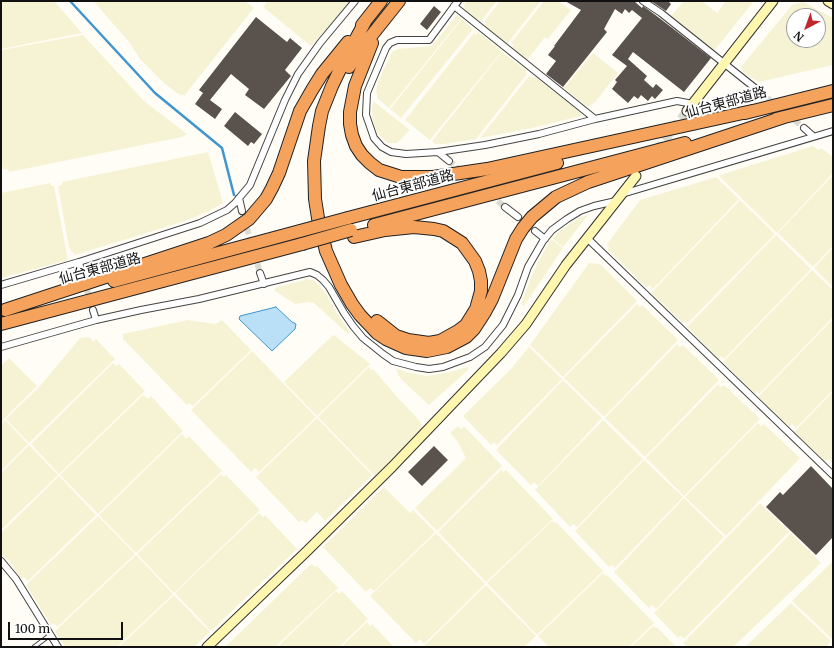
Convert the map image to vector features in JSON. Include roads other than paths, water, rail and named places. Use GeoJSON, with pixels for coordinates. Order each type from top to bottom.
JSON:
{"type":"FeatureCollection","features":[{"type":"Feature","properties":{"kind":"highway"},"geometry":{"type":"LineString","coordinates":[[3,311],[209,243],[226,235],[249,219],[266,199],[272,188],[279,173],[300,111],[312,90],[322,74],[381,1]]}},
{"type":"Feature","properties":{"kind":"highway"},"geometry":{"type":"LineString","coordinates":[[353,234],[414,227],[434,229],[453,236],[470,251],[479,271],[481,291],[472,317],[458,331],[440,341],[429,343],[418,342],[396,336],[377,321],[360,301],[344,273],[334,249],[329,231],[323,200],[322,166],[326,133],[334,98],[339,85],[356,55],[399,1]]}},
{"type":"Feature","properties":{"kind":"highway"},"geometry":{"type":"LineString","coordinates":[[366,20],[340,67],[322,111],[318,126],[314,161],[315,199],[326,251],[341,285],[352,304],[364,320],[377,332],[386,339],[406,348],[427,351],[447,347],[466,337],[474,329],[486,312],[510,251],[523,228],[542,208],[556,197],[588,182],[784,117]]}},
{"type":"Feature","properties":{"kind":"highway"},"geometry":{"type":"LineString","coordinates":[[378,29],[364,60],[355,86],[350,112],[350,124],[356,146],[370,163],[378,170],[401,177],[433,177],[488,169],[752,111]]}},
{"type":"Feature","properties":{"kind":"highway","name":"仙台東部道路"},"geometry":{"type":"LineString","coordinates":[[3,311],[348,218],[833,91]]}},
{"type":"Feature","properties":{"kind":"highway","name":"仙台東部道路"},"geometry":{"type":"LineString","coordinates":[[1,324],[353,234],[833,105]]}},
{"type":"Feature","properties":{"kind":"street"},"geometry":{"type":"LineString","coordinates":[[1,285],[79,262],[200,223],[227,210],[250,184],[285,100],[298,74],[320,43],[355,1]]}},
{"type":"Feature","properties":{"kind":"street"},"geometry":{"type":"LineString","coordinates":[[643,1],[662,13],[760,92]]}},
{"type":"Feature","properties":{"kind":"street"},"geometry":{"type":"LineString","coordinates":[[595,119],[456,4],[429,40],[397,40],[390,42],[386,48],[367,94],[366,115],[374,138],[382,147],[391,152],[406,154],[438,152],[485,145],[540,134],[595,119],[676,101],[690,108],[773,1]]}},
{"type":"Feature","properties":{"kind":"street"},"geometry":{"type":"LineString","coordinates":[[828,1],[833,4]]}},
{"type":"Feature","properties":{"kind":"street"},"geometry":{"type":"LineString","coordinates":[[804,128],[813,136]]}},
{"type":"Feature","properties":{"kind":"street"},"geometry":{"type":"LineString","coordinates":[[1,346],[96,320],[199,299],[310,272],[317,275],[329,287],[344,313],[363,338],[383,354],[393,361],[416,367],[443,367],[470,357],[485,347],[503,325],[518,296],[528,267],[545,239],[552,230],[580,211],[813,136],[833,131]]}},
{"type":"Feature","properties":{"kind":"street"},"geometry":{"type":"LineString","coordinates":[[438,152],[449,161]]}},
{"type":"Feature","properties":{"kind":"street"},"geometry":{"type":"LineString","coordinates":[[207,647],[392,467],[501,354],[526,324],[566,265],[636,176]]}},
{"type":"Feature","properties":{"kind":"street"},"geometry":{"type":"LineString","coordinates":[[239,198],[242,211]]}},
{"type":"Feature","properties":{"kind":"street"},"geometry":{"type":"LineString","coordinates":[[505,207],[518,217]]}},
{"type":"Feature","properties":{"kind":"street"},"geometry":{"type":"LineString","coordinates":[[535,231],[545,239]]}},
{"type":"Feature","properties":{"kind":"street"},"geometry":{"type":"LineString","coordinates":[[587,238],[833,475]]}},
{"type":"Feature","properties":{"kind":"street"},"geometry":{"type":"LineString","coordinates":[[79,262],[81,271]]}},
{"type":"Feature","properties":{"kind":"street"},"geometry":{"type":"LineString","coordinates":[[260,273],[264,284]]}},
{"type":"Feature","properties":{"kind":"street"},"geometry":{"type":"LineString","coordinates":[[93,310],[96,320]]}},
{"type":"Feature","properties":{"kind":"street"},"geometry":{"type":"LineString","coordinates":[[1,561],[16,579],[47,636],[58,647]]}},
{"type":"Feature","properties":{"kind":"lane"},"geometry":{"type":"LineString","coordinates":[[34,647],[47,636]]}},
{"type":"Feature","properties":{"kind":"water"},"geometry":{"type":"Polygon","coordinates":[[[276,307],[296,324],[295,329],[272,351],[239,319],[240,316],[276,307]]]}},
{"type":"Feature","properties":{"kind":"waterway"},"geometry":{"type":"LineString","coordinates":[[70,1],[155,93],[222,148],[234,195]]}},
{"type":"Feature","properties":{"kind":"tunnel"},"geometry":{"type":"LineString","coordinates":[[760,92],[804,128]]}},
{"type":"Feature","properties":{"kind":"tunnel"},"geometry":{"type":"LineString","coordinates":[[656,151],[687,111]]}},
{"type":"Feature","properties":{"kind":"tunnel"},"geometry":{"type":"LineString","coordinates":[[449,161],[505,207]]}},
{"type":"Feature","properties":{"kind":"tunnel"},"geometry":{"type":"LineString","coordinates":[[242,211],[252,246]]}},
{"type":"Feature","properties":{"kind":"tunnel"},"geometry":{"type":"LineString","coordinates":[[255,255],[260,273]]}},
{"type":"Feature","properties":{"kind":"tunnel"},"geometry":{"type":"LineString","coordinates":[[81,271],[91,302]]}}]}
